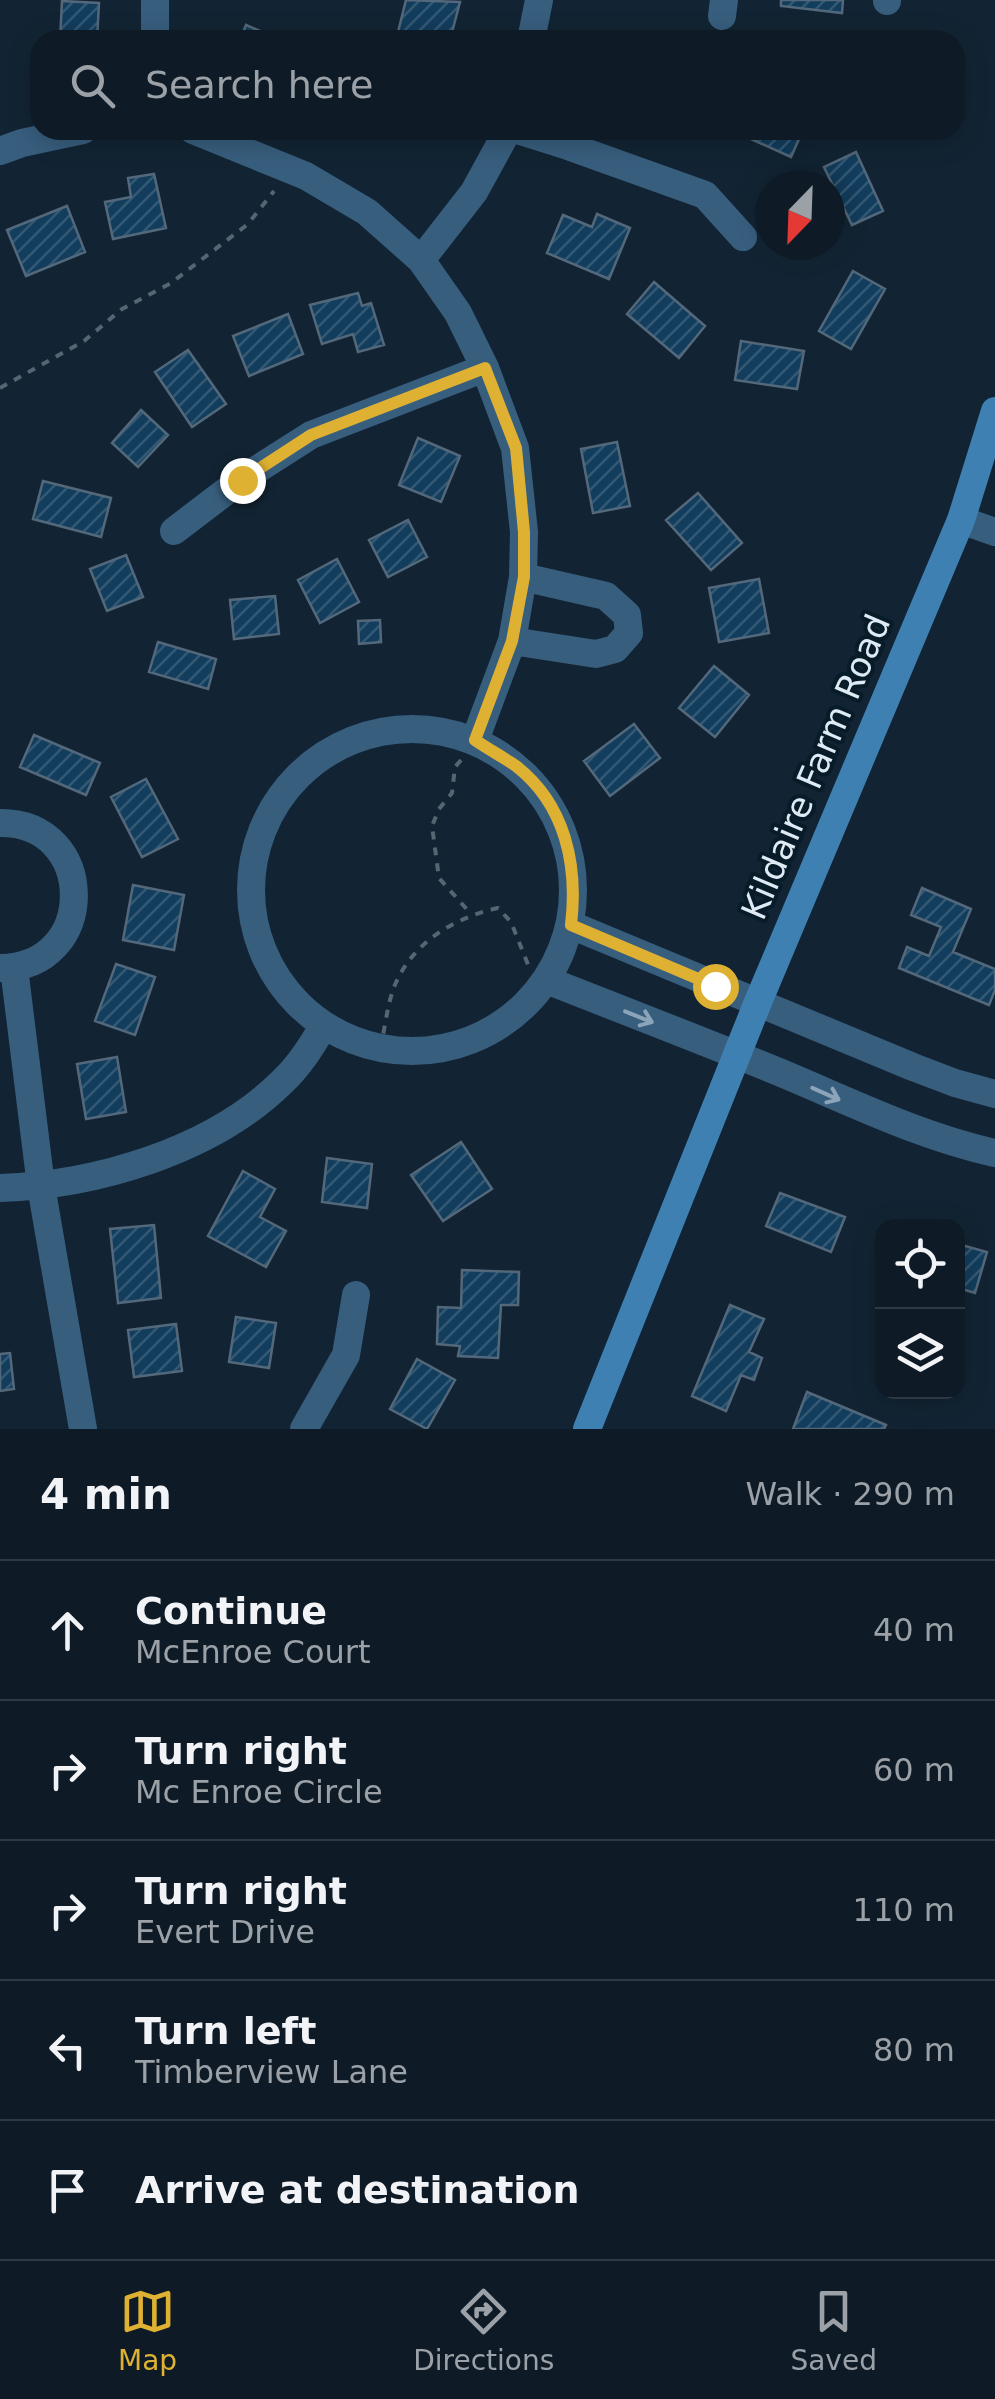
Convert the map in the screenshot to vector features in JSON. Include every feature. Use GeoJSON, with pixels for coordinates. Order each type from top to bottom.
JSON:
{"type":"FeatureCollection","features":[{"type":"Feature","properties":{"kind":"main road","name":"Kildaire Farm Road"},"geometry":{"type":"LineString","coordinates":[[587,1429],[758,1002],[960,520],[995,411]]}},
{"type":"Feature","properties":{"kind":"street"},"geometry":{"type":"LineString","coordinates":[[154,0],[155,30]]}},
{"type":"Feature","properties":{"kind":"street"},"geometry":{"type":"LineString","coordinates":[[533,30],[539,0]]}},
{"type":"Feature","properties":{"kind":"street"},"geometry":{"type":"LineString","coordinates":[[0,151],[36,140]]}},
{"type":"Feature","properties":{"kind":"street"},"geometry":{"type":"LineString","coordinates":[[218,140],[306,176],[367,212],[421,260],[458,313],[485,368],[516,448],[524,577],[512,641],[475,740]]}},
{"type":"Feature","properties":{"kind":"street"},"geometry":{"type":"LineString","coordinates":[[421,260],[474,192],[503,140]]}},
{"type":"Feature","properties":{"kind":"street"},"geometry":{"type":"LineString","coordinates":[[546,140],[705,195],[743,236]]}},
{"type":"Feature","properties":{"kind":"street"},"geometry":{"type":"LineString","coordinates":[[174,531],[311,435],[485,368]]}},
{"type":"Feature","properties":{"kind":"street"},"geometry":{"type":"LineString","coordinates":[[960,520],[995,532]]}},
{"type":"Feature","properties":{"kind":"street"},"geometry":{"type":"LineString","coordinates":[[512,641],[596,654],[615,649],[629,633],[627,615],[606,596],[524,577]]}},
{"type":"Feature","properties":{"kind":"street"},"geometry":{"type":"LineString","coordinates":[[426,729],[475,740],[518,768],[556,816],[573,872],[571,925],[543,988],[506,1023],[458,1044],[425,1051],[380,1049],[350,1041],[323,1027],[286,994],[258,939],[251,902],[253,868],[262,833],[278,802],[296,777],[322,755],[345,742],[372,734],[426,729]]}},
{"type":"Feature","properties":{"kind":"street"},"geometry":{"type":"LineString","coordinates":[[0,822],[34,829],[53,842],[67,861],[74,883],[75,906],[68,928],[54,947],[36,960],[7,968],[83,1429]]}},
{"type":"Feature","properties":{"kind":"street"},"geometry":{"type":"LineString","coordinates":[[571,925],[928,1072],[995,1094]]}},
{"type":"Feature","properties":{"kind":"street"},"geometry":{"type":"LineString","coordinates":[[543,988],[778,1072],[940,1140],[995,1154]]}},
{"type":"Feature","properties":{"kind":"street"},"geometry":{"type":"LineString","coordinates":[[0,1188],[42,1186],[110,1173],[186,1145],[221,1127],[280,1084],[302,1061],[323,1027]]}},
{"type":"Feature","properties":{"kind":"street"},"geometry":{"type":"LineString","coordinates":[[304,1429],[346,1355],[356,1295]]}},
{"type":"Feature","properties":{"kind":"path"},"geometry":{"type":"LineString","coordinates":[[0,388],[84,341],[122,310],[170,283],[248,224],[273,194],[282,166]]}},
{"type":"Feature","properties":{"kind":"path"},"geometry":{"type":"LineString","coordinates":[[471,914],[439,878],[432,826],[439,808],[452,793],[455,767],[475,740]]}},
{"type":"Feature","properties":{"kind":"path"},"geometry":{"type":"LineString","coordinates":[[380,1049],[393,990],[407,962],[422,944],[471,914],[498,908],[511,922],[543,988]]}},
{"type":"Feature","properties":{"kind":"building"},"geometry":{"type":"Polygon","coordinates":[[[406,0],[460,2],[453,30],[398,30],[406,0]]]}},
{"type":"Feature","properties":{"kind":"building"},"geometry":{"type":"Polygon","coordinates":[[[781,0],[843,0],[842,13],[781,6],[781,0]]]}},
{"type":"Feature","properties":{"kind":"building"},"geometry":{"type":"Polygon","coordinates":[[[62,1],[99,3],[98,30],[61,30],[62,1]]]}},
{"type":"Feature","properties":{"kind":"building"},"geometry":{"type":"Polygon","coordinates":[[[753,140],[799,140],[791,157],[753,140]]]}},
{"type":"Feature","properties":{"kind":"building"},"geometry":{"type":"Polygon","coordinates":[[[856,152],[883,211],[852,225],[845,210],[845,170],[824,167],[856,152]]]}},
{"type":"Feature","properties":{"kind":"building"},"geometry":{"type":"Polygon","coordinates":[[[154,174],[166,228],[113,239],[105,202],[131,197],[128,178],[154,174]]]}},
{"type":"Feature","properties":{"kind":"building"},"geometry":{"type":"Polygon","coordinates":[[[67,206],[85,252],[26,276],[7,230],[67,206]]]}},
{"type":"Feature","properties":{"kind":"building"},"geometry":{"type":"Polygon","coordinates":[[[597,214],[630,228],[609,279],[547,253],[563,215],[592,227],[597,214]]]}},
{"type":"Feature","properties":{"kind":"building"},"geometry":{"type":"Polygon","coordinates":[[[853,271],[885,289],[851,349],[819,331],[853,271]]]}},
{"type":"Feature","properties":{"kind":"building"},"geometry":{"type":"Polygon","coordinates":[[[654,282],[705,326],[679,358],[627,314],[654,282]]]}},
{"type":"Feature","properties":{"kind":"building"},"geometry":{"type":"Polygon","coordinates":[[[358,293],[362,306],[371,303],[384,345],[358,352],[353,334],[322,344],[310,305],[358,293]]]}},
{"type":"Feature","properties":{"kind":"building"},"geometry":{"type":"Polygon","coordinates":[[[288,314],[303,354],[249,376],[233,336],[288,314]]]}},
{"type":"Feature","properties":{"kind":"building"},"geometry":{"type":"Polygon","coordinates":[[[741,341],[804,351],[797,389],[735,380],[741,341]]]}},
{"type":"Feature","properties":{"kind":"building"},"geometry":{"type":"Polygon","coordinates":[[[188,350],[226,404],[192,427],[155,372],[188,350]]]}},
{"type":"Feature","properties":{"kind":"building"},"geometry":{"type":"Polygon","coordinates":[[[141,410],[168,435],[138,467],[112,443],[141,410]]]}},
{"type":"Feature","properties":{"kind":"building"},"geometry":{"type":"Polygon","coordinates":[[[418,438],[460,456],[441,502],[399,485],[418,438]]]}},
{"type":"Feature","properties":{"kind":"building"},"geometry":{"type":"Polygon","coordinates":[[[617,442],[630,506],[593,513],[581,449],[617,442]]]}},
{"type":"Feature","properties":{"kind":"building"},"geometry":{"type":"Polygon","coordinates":[[[43,481],[111,498],[101,537],[33,519],[43,481]]]}},
{"type":"Feature","properties":{"kind":"building"},"geometry":{"type":"Polygon","coordinates":[[[698,493],[742,543],[711,570],[666,520],[698,493]]]}},
{"type":"Feature","properties":{"kind":"building"},"geometry":{"type":"Polygon","coordinates":[[[408,520],[427,557],[388,577],[369,540],[408,520]]]}},
{"type":"Feature","properties":{"kind":"building"},"geometry":{"type":"Polygon","coordinates":[[[126,555],[143,597],[107,611],[90,569],[126,555]]]}},
{"type":"Feature","properties":{"kind":"building"},"geometry":{"type":"Polygon","coordinates":[[[337,559],[359,602],[320,623],[298,580],[337,559]]]}},
{"type":"Feature","properties":{"kind":"building"},"geometry":{"type":"Polygon","coordinates":[[[759,579],[769,633],[719,642],[709,588],[759,579]]]}},
{"type":"Feature","properties":{"kind":"building"},"geometry":{"type":"Polygon","coordinates":[[[275,596],[279,634],[234,639],[230,600],[275,596]]]}},
{"type":"Feature","properties":{"kind":"building"},"geometry":{"type":"Polygon","coordinates":[[[380,620],[381,642],[359,644],[358,621],[380,620]]]}},
{"type":"Feature","properties":{"kind":"building"},"geometry":{"type":"Polygon","coordinates":[[[158,642],[216,659],[208,689],[149,672],[158,642]]]}},
{"type":"Feature","properties":{"kind":"building"},"geometry":{"type":"Polygon","coordinates":[[[714,666],[749,695],[715,737],[679,708],[714,666]]]}},
{"type":"Feature","properties":{"kind":"building"},"geometry":{"type":"Polygon","coordinates":[[[634,724],[660,758],[610,796],[584,761],[634,724]]]}},
{"type":"Feature","properties":{"kind":"building"},"geometry":{"type":"Polygon","coordinates":[[[34,735],[100,763],[86,795],[20,767],[34,735]]]}},
{"type":"Feature","properties":{"kind":"building"},"geometry":{"type":"Polygon","coordinates":[[[146,779],[178,839],[142,857],[111,797],[146,779]]]}},
{"type":"Feature","properties":{"kind":"building"},"geometry":{"type":"Polygon","coordinates":[[[133,885],[184,895],[174,950],[123,940],[133,885]]]}},
{"type":"Feature","properties":{"kind":"building"},"geometry":{"type":"Polygon","coordinates":[[[922,888],[971,909],[953,952],[995,969],[995,990],[989,1005],[899,968],[907,947],[929,956],[941,927],[911,915],[922,888]]]}},
{"type":"Feature","properties":{"kind":"building"},"geometry":{"type":"Polygon","coordinates":[[[116,964],[155,977],[135,1035],[95,1021],[116,964]]]}},
{"type":"Feature","properties":{"kind":"building"},"geometry":{"type":"Polygon","coordinates":[[[117,1057],[126,1112],[86,1119],[77,1064],[117,1057]]]}},
{"type":"Feature","properties":{"kind":"building"},"geometry":{"type":"Polygon","coordinates":[[[461,1142],[492,1189],[443,1221],[411,1175],[461,1142]]]}},
{"type":"Feature","properties":{"kind":"building"},"geometry":{"type":"Polygon","coordinates":[[[327,1158],[372,1164],[367,1208],[322,1202],[327,1158]]]}},
{"type":"Feature","properties":{"kind":"building"},"geometry":{"type":"Polygon","coordinates":[[[243,1171],[275,1189],[260,1217],[286,1231],[266,1267],[208,1236],[243,1171]]]}},
{"type":"Feature","properties":{"kind":"building"},"geometry":{"type":"Polygon","coordinates":[[[780,1193],[845,1217],[831,1252],[766,1226],[780,1193]]]}},
{"type":"Feature","properties":{"kind":"building"},"geometry":{"type":"Polygon","coordinates":[[[154,1225],[161,1298],[118,1303],[110,1229],[154,1225]]]}},
{"type":"Feature","properties":{"kind":"building"},"geometry":{"type":"Polygon","coordinates":[[[965,1246],[987,1252],[975,1293],[965,1290],[965,1246]]]}},
{"type":"Feature","properties":{"kind":"building"},"geometry":{"type":"Polygon","coordinates":[[[462,1270],[519,1272],[518,1305],[501,1305],[498,1358],[458,1356],[460,1346],[437,1344],[438,1307],[461,1308],[462,1270]]]}},
{"type":"Feature","properties":{"kind":"building"},"geometry":{"type":"Polygon","coordinates":[[[730,1305],[764,1319],[749,1352],[762,1358],[754,1380],[741,1375],[726,1411],[692,1396],[730,1305]]]}},
{"type":"Feature","properties":{"kind":"building"},"geometry":{"type":"Polygon","coordinates":[[[236,1317],[276,1323],[269,1368],[229,1362],[236,1317]]]}},
{"type":"Feature","properties":{"kind":"building"},"geometry":{"type":"Polygon","coordinates":[[[176,1324],[182,1371],[134,1377],[128,1330],[176,1324]]]}},
{"type":"Feature","properties":{"kind":"building"},"geometry":{"type":"Polygon","coordinates":[[[10,1353],[14,1389],[0,1391],[0,1354],[10,1353]]]}},
{"type":"Feature","properties":{"kind":"building"},"geometry":{"type":"Polygon","coordinates":[[[417,1359],[455,1380],[427,1429],[390,1409],[417,1359]]]}},
{"type":"Feature","properties":{"kind":"building"},"geometry":{"type":"Polygon","coordinates":[[[807,1392],[886,1425],[884,1429],[793,1429],[807,1392]]]}},
{"type":"Feature","properties":{"kind":"route"},"geometry":{"type":"LineString","coordinates":[[242,480],[311,435],[485,368],[516,448],[522,489],[524,577],[512,641],[475,740],[518,768],[556,816],[573,872],[571,925],[715,986]]}}]}
